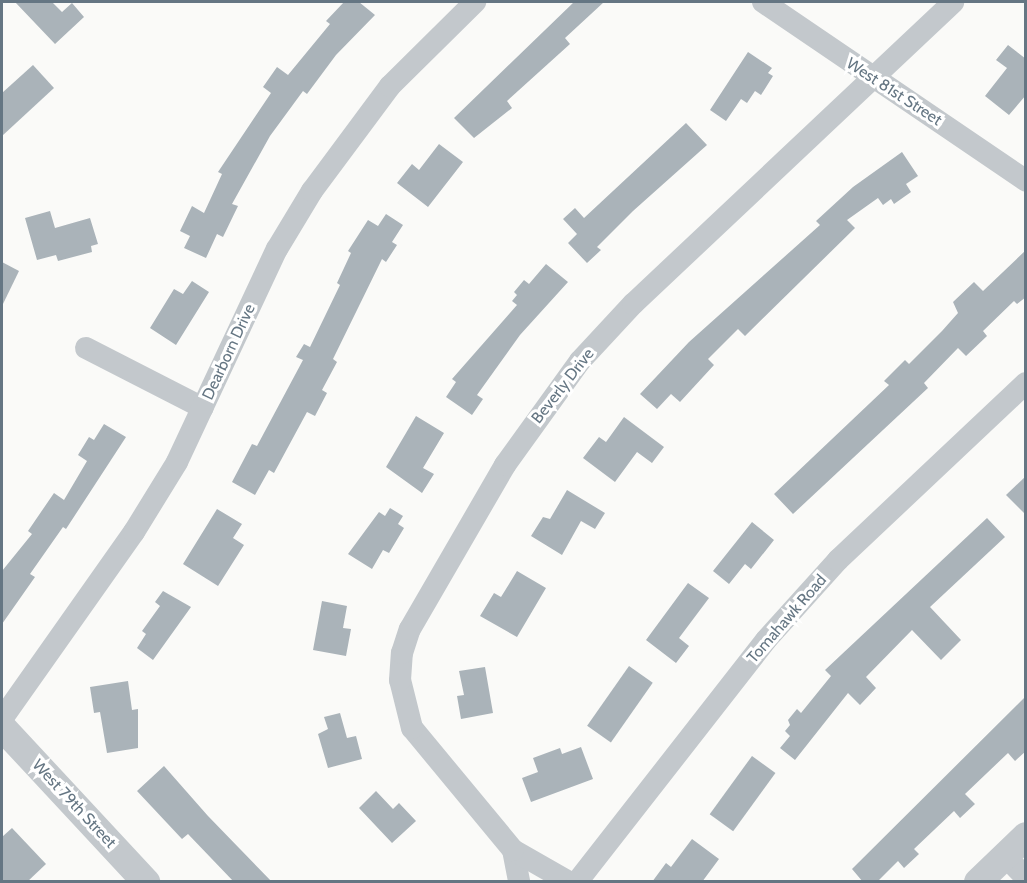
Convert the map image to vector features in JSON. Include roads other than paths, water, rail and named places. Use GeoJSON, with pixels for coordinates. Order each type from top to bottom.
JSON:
{"type":"FeatureCollection","features":[{"type":"Feature","properties":{"kind":"street","name":"Dearborn Drive"},"geometry":{"type":"LineString","coordinates":[[2,719],[134,532],[177,462],[277,249],[312,190],[390,86],[475,2]]}},
{"type":"Feature","properties":{"kind":"street","name":"West 81st Street"},"geometry":{"type":"LineString","coordinates":[[763,2],[1026,181]]}},
{"type":"Feature","properties":{"kind":"street","name":"Beverly Drive"},"geometry":{"type":"LineString","coordinates":[[569,882],[513,850],[412,728],[400,680],[402,652],[410,628],[505,465],[580,361],[633,304],[953,2]]}},
{"type":"Feature","properties":{"kind":"street"},"geometry":{"type":"LineString","coordinates":[[86,348],[203,408]]}},
{"type":"Feature","properties":{"kind":"street","name":"Tomahawk Road"},"geometry":{"type":"LineString","coordinates":[[577,882],[766,640],[838,560],[1026,383]]}},
{"type":"Feature","properties":{"kind":"street","name":"West 79th Street"},"geometry":{"type":"LineString","coordinates":[[2,727],[146,882]]}},
{"type":"Feature","properties":{"kind":"street"},"geometry":{"type":"LineString","coordinates":[[978,882],[1026,836]]}},
{"type":"Feature","properties":{"kind":"street","name":"Beverly Drive"},"geometry":{"type":"LineString","coordinates":[[513,850],[519,882]]}},
{"type":"Feature","properties":{"kind":"street"},"geometry":{"type":"LineString","coordinates":[[1005,856],[1026,878]]}}]}
